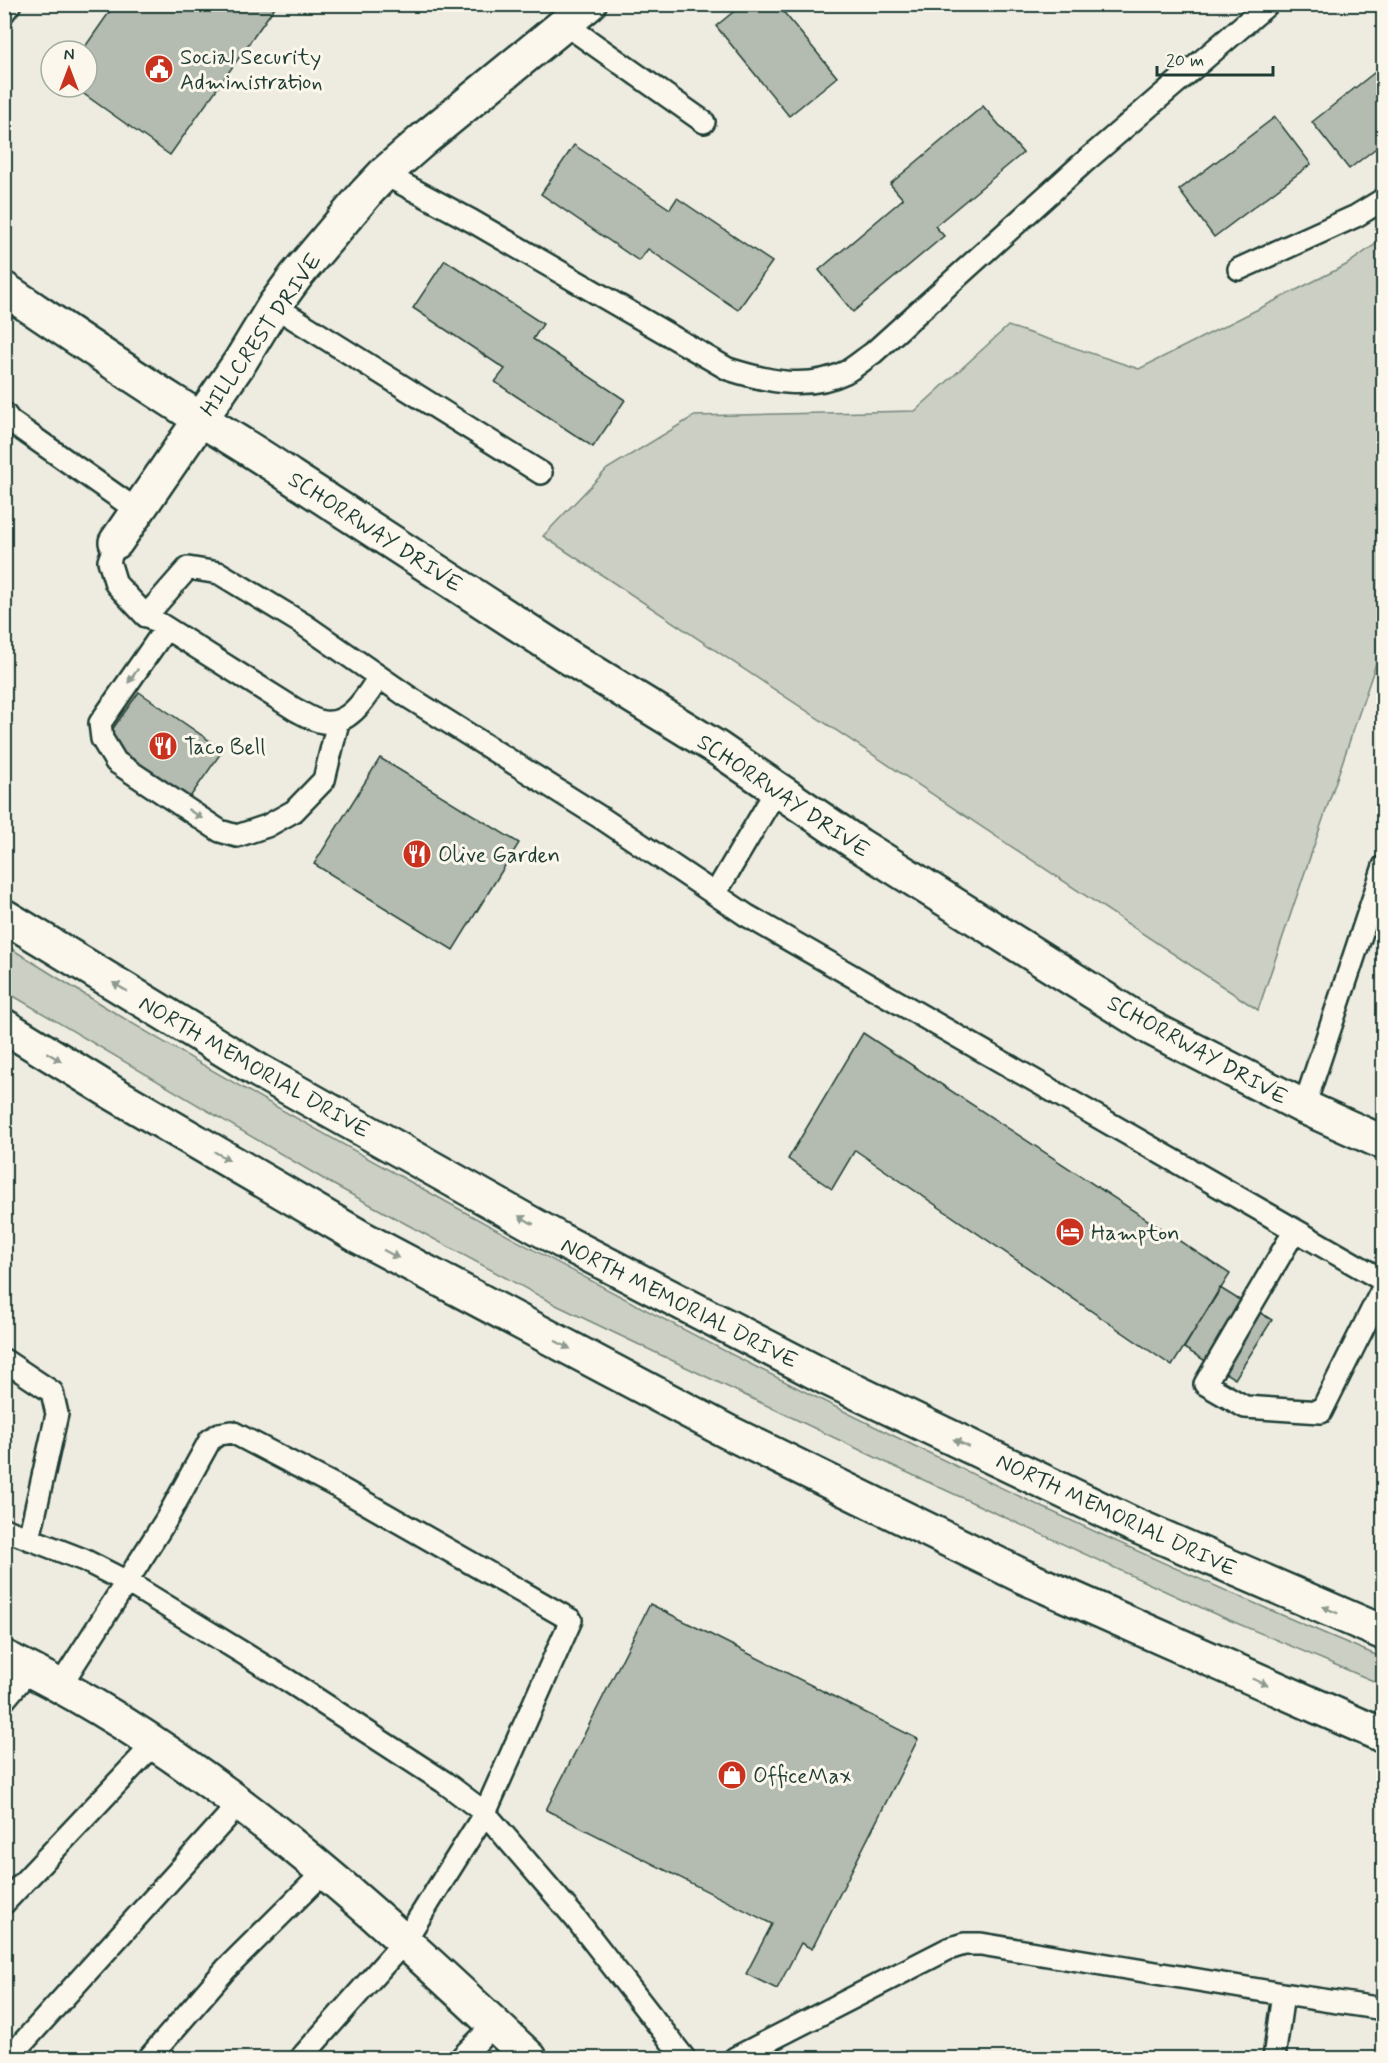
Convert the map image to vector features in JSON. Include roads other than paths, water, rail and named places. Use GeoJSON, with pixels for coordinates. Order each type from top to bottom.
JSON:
{"type":"FeatureCollection","features":[{"type":"Feature","properties":{"kind":"main road","name":"HILLCREST DRIVE"},"geometry":{"type":"LineString","coordinates":[[116,542],[240,362],[274,306],[296,276],[384,174],[577,14]]}},
{"type":"Feature","properties":{"kind":"main road","name":"SCHORRWAY DRIVE"},"geometry":{"type":"LineString","coordinates":[[4,289],[200,419],[256,452],[570,658],[717,748],[859,845],[1151,1028],[1304,1107],[1383,1143]]}},
{"type":"Feature","properties":{"kind":"main road","name":"NORTH MEMORIAL DRIVE"},"geometry":{"type":"LineString","coordinates":[[4,916],[259,1071],[562,1241],[827,1378],[1121,1519],[1383,1633]]}},
{"type":"Feature","properties":{"kind":"main road"},"geometry":{"type":"LineString","coordinates":[[4,1026],[113,1093],[360,1237],[728,1432],[1022,1576],[1383,1736]]}},
{"type":"Feature","properties":{"kind":"main road"},"geometry":{"type":"LineString","coordinates":[[17,1663],[60,1686],[154,1744],[239,1804],[325,1871],[530,2058]]}},
{"type":"Feature","properties":{"kind":"lane"},"geometry":{"type":"LineString","coordinates":[[4,12],[10,4]]}},
{"type":"Feature","properties":{"kind":"lane"},"geometry":{"type":"LineString","coordinates":[[384,174],[472,221],[728,369],[763,380],[792,383],[817,381],[846,372],[873,353],[1082,164],[1268,4]]}},
{"type":"Feature","properties":{"kind":"lane"},"geometry":{"type":"LineString","coordinates":[[577,14],[704,122]]}},
{"type":"Feature","properties":{"kind":"lane"},"geometry":{"type":"LineString","coordinates":[[1239,269],[1356,216],[1383,199]]}},
{"type":"Feature","properties":{"kind":"lane"},"geometry":{"type":"LineString","coordinates":[[274,306],[541,473]]}},
{"type":"Feature","properties":{"kind":"lane"},"geometry":{"type":"LineString","coordinates":[[6,421],[138,511]]}},
{"type":"Feature","properties":{"kind":"lane"},"geometry":{"type":"LineString","coordinates":[[116,542],[109,561],[116,584],[146,616],[296,710],[321,722],[338,722],[359,706],[380,677]]}},
{"type":"Feature","properties":{"kind":"lane"},"geometry":{"type":"LineString","coordinates":[[146,616],[188,568],[219,573],[303,624],[380,677],[603,819],[746,915],[1383,1281]]}},
{"type":"Feature","properties":{"kind":"lane"},"geometry":{"type":"LineString","coordinates":[[166,628],[100,723],[102,739],[116,762],[220,831],[237,836],[267,826],[294,811],[324,780],[338,722]]}},
{"type":"Feature","properties":{"kind":"lane"},"geometry":{"type":"LineString","coordinates":[[715,894],[777,789]]}},
{"type":"Feature","properties":{"kind":"lane"},"geometry":{"type":"LineString","coordinates":[[1304,1107],[1383,866]]}},
{"type":"Feature","properties":{"kind":"lane"},"geometry":{"type":"LineString","coordinates":[[1295,1230],[1205,1383],[1245,1407],[1321,1412],[1383,1286]]}},
{"type":"Feature","properties":{"kind":"lane"},"geometry":{"type":"LineString","coordinates":[[4,1360],[52,1392],[57,1414],[29,1539]]}},
{"type":"Feature","properties":{"kind":"lane"},"geometry":{"type":"LineString","coordinates":[[60,1686],[166,1520],[210,1440],[219,1434],[232,1432],[336,1486],[571,1620],[484,1813],[404,1942],[302,2058]]}},
{"type":"Feature","properties":{"kind":"lane"},"geometry":{"type":"LineString","coordinates":[[4,1529],[84,1560],[126,1582],[287,1680],[444,1782],[484,1813],[576,1919],[684,2058]]}},
{"type":"Feature","properties":{"kind":"lane"},"geometry":{"type":"LineString","coordinates":[[4,1700],[17,1663]]}},
{"type":"Feature","properties":{"kind":"lane"},"geometry":{"type":"LineString","coordinates":[[4,1903],[154,1744]]}},
{"type":"Feature","properties":{"kind":"lane"},"geometry":{"type":"LineString","coordinates":[[9,2058],[239,1804]]}},
{"type":"Feature","properties":{"kind":"lane"},"geometry":{"type":"LineString","coordinates":[[149,2058],[226,1969],[325,1871]]}},
{"type":"Feature","properties":{"kind":"lane"},"geometry":{"type":"LineString","coordinates":[[734,2058],[948,1949],[964,1944],[981,1944],[1383,2009]]}},
{"type":"Feature","properties":{"kind":"lane"},"geometry":{"type":"LineString","coordinates":[[1274,2058],[1283,1994]]}},
{"type":"Feature","properties":{"kind":"lane"},"geometry":{"type":"LineString","coordinates":[[461,2058],[494,2025]]}},
{"type":"Feature","properties":{"kind":"place","name":"Social Security Administration"},"geometry":{"type":"Point","coordinates":[159,69]}},
{"type":"Feature","properties":{"kind":"place","name":"Taco Bell"},"geometry":{"type":"Point","coordinates":[163,746]}},
{"type":"Feature","properties":{"kind":"place","name":"Olive Garden"},"geometry":{"type":"Point","coordinates":[417,854]}},
{"type":"Feature","properties":{"kind":"place","name":"Hampton"},"geometry":{"type":"Point","coordinates":[1070,1232]}},
{"type":"Feature","properties":{"kind":"place","name":"OfficeMax"},"geometry":{"type":"Point","coordinates":[732,1775]}}]}
